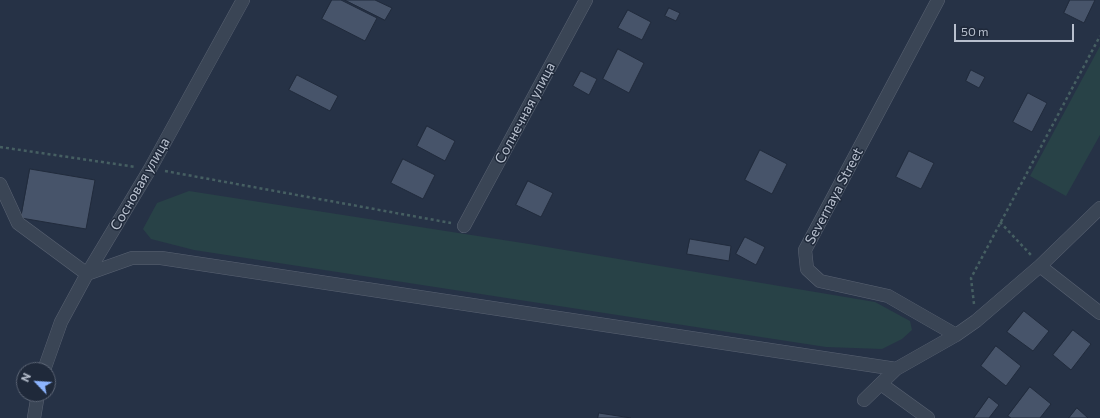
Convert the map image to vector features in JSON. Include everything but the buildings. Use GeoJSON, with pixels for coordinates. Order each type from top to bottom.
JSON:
{"type":"FeatureCollection","features":[{"type":"Feature","properties":{"kind":"street","name":"Сосновая улица"},"geometry":{"type":"LineString","coordinates":[[47,362],[61,322],[87,274],[150,168],[243,0]]}},
{"type":"Feature","properties":{"kind":"street","name":"Солнечная улица"},"geometry":{"type":"LineString","coordinates":[[464,226],[586,0]]}},
{"type":"Feature","properties":{"kind":"street","name":"Severnaya Street"},"geometry":{"type":"LineString","coordinates":[[938,0],[805,250],[807,269],[820,281],[888,296],[956,335]]}},
{"type":"Feature","properties":{"kind":"street"},"geometry":{"type":"LineString","coordinates":[[0,184],[18,223],[87,274],[132,258],[161,258],[896,369]]}},
{"type":"Feature","properties":{"kind":"street"},"geometry":{"type":"LineString","coordinates":[[864,400],[896,369],[956,335],[976,321],[1040,266],[1100,208]]}},
{"type":"Feature","properties":{"kind":"street"},"geometry":{"type":"LineString","coordinates":[[1040,266],[1100,313]]}},
{"type":"Feature","properties":{"kind":"street"},"geometry":{"type":"LineString","coordinates":[[881,384],[928,418]]}},
{"type":"Feature","properties":{"kind":"street"},"geometry":{"type":"LineString","coordinates":[[34,418],[37,402]]}},
{"type":"Feature","properties":{"kind":"path"},"geometry":{"type":"LineString","coordinates":[[976,321],[971,278],[1100,36]]}},
{"type":"Feature","properties":{"kind":"path"},"geometry":{"type":"LineString","coordinates":[[0,147],[150,168],[464,226]]}},
{"type":"Feature","properties":{"kind":"path"},"geometry":{"type":"LineString","coordinates":[[1000,222],[1040,266]]}},
{"type":"Feature","properties":{"kind":"green space"},"geometry":{"type":"Polygon","coordinates":[[[1100,46],[1100,135],[1066,196],[1030,176],[1100,46]]]}},
{"type":"Feature","properties":{"kind":"green space"},"geometry":{"type":"Polygon","coordinates":[[[189,191],[529,244],[875,302],[910,321],[912,330],[902,339],[882,349],[826,347],[194,250],[151,239],[143,229],[157,203],[189,191]]]}}]}
